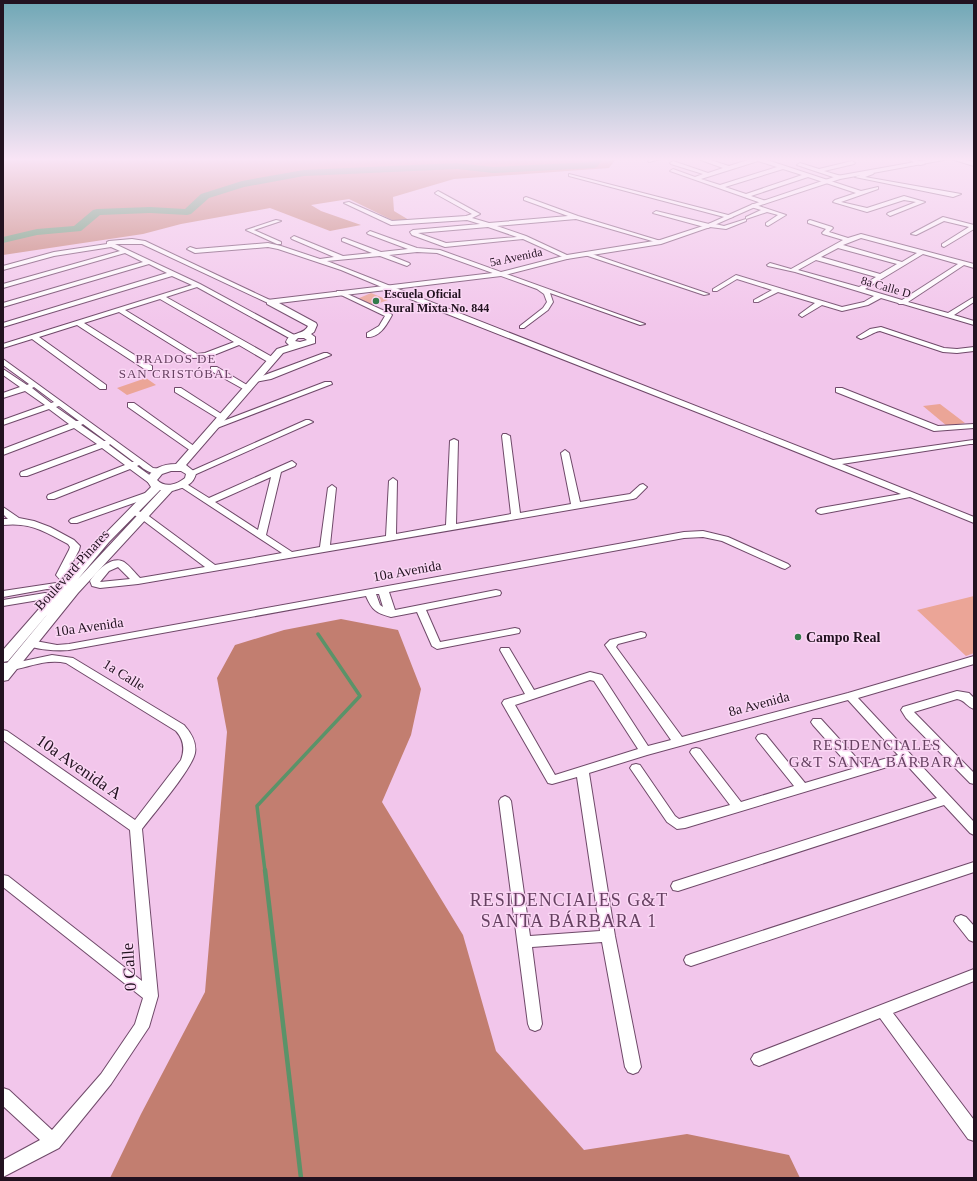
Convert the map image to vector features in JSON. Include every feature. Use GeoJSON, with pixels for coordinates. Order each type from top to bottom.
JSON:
{"type":"FeatureCollection","features":[{"type":"Feature","properties":{"kind":"street"},"geometry":{"type":"LineString","coordinates":[[370,214],[391,224],[467,218],[477,214]]}},
{"type":"Feature","properties":{"kind":"street"},"geometry":{"type":"LineString","coordinates":[[568,214],[661,242]]}},
{"type":"Feature","properties":{"kind":"street"},"geometry":{"type":"LineString","coordinates":[[661,214],[724,228],[757,214]]}},
{"type":"Feature","properties":{"kind":"street"},"geometry":{"type":"LineString","coordinates":[[719,214],[730,217]]}},
{"type":"Feature","properties":{"kind":"street","name":"5a Avenida"},"geometry":{"type":"LineString","coordinates":[[270,302],[386,286],[502,273],[567,257],[661,242],[710,226],[736,214]]}},
{"type":"Feature","properties":{"kind":"street"},"geometry":{"type":"LineString","coordinates":[[768,224],[783,215],[780,214]]}},
{"type":"Feature","properties":{"kind":"street"},"geometry":{"type":"LineString","coordinates":[[524,237],[445,245],[414,234],[413,232],[576,217]]}},
{"type":"Feature","properties":{"kind":"street"},"geometry":{"type":"LineString","coordinates":[[467,218],[524,237],[567,257]]}},
{"type":"Feature","properties":{"kind":"street"},"geometry":{"type":"LineString","coordinates":[[914,234],[943,219],[974,227]]}},
{"type":"Feature","properties":{"kind":"street"},"geometry":{"type":"LineString","coordinates":[[278,221],[249,230],[287,247],[296,253]]}},
{"type":"Feature","properties":{"kind":"street"},"geometry":{"type":"LineString","coordinates":[[810,222],[827,226],[830,228],[825,233],[848,240]]}},
{"type":"Feature","properties":{"kind":"street"},"geometry":{"type":"LineString","coordinates":[[944,245],[974,227]]}},
{"type":"Feature","properties":{"kind":"street"},"geometry":{"type":"LineString","coordinates":[[370,233],[418,250]]}},
{"type":"Feature","properties":{"kind":"street"},"geometry":{"type":"LineString","coordinates":[[793,270],[848,240],[861,236],[974,266]]}},
{"type":"Feature","properties":{"kind":"street"},"geometry":{"type":"LineString","coordinates":[[294,238],[343,258]]}},
{"type":"Feature","properties":{"kind":"street"},"geometry":{"type":"LineString","coordinates":[[344,240],[407,264]]}},
{"type":"Feature","properties":{"kind":"street"},"geometry":{"type":"LineString","coordinates":[[3,261],[74,247],[110,242],[138,241],[313,323],[313,328],[306,335],[312,338],[312,341],[304,345],[293,341],[198,285],[112,245],[54,254],[3,268]]}},
{"type":"Feature","properties":{"kind":"street"},"geometry":{"type":"LineString","coordinates":[[190,249],[195,251],[268,245],[279,247],[320,261],[974,520]]}},
{"type":"Feature","properties":{"kind":"street"},"geometry":{"type":"LineString","coordinates":[[838,246],[903,264]]}},
{"type":"Feature","properties":{"kind":"street"},"geometry":{"type":"LineString","coordinates":[[320,261],[418,250],[438,251],[642,324]]}},
{"type":"Feature","properties":{"kind":"street"},"geometry":{"type":"LineString","coordinates":[[3,286],[126,251]]}},
{"type":"Feature","properties":{"kind":"street"},"geometry":{"type":"LineString","coordinates":[[859,290],[922,252]]}},
{"type":"Feature","properties":{"kind":"street"},"geometry":{"type":"LineString","coordinates":[[587,254],[706,294]]}},
{"type":"Feature","properties":{"kind":"street"},"geometry":{"type":"LineString","coordinates":[[816,258],[882,277]]}},
{"type":"Feature","properties":{"kind":"street"},"geometry":{"type":"LineString","coordinates":[[3,305],[150,262]]}},
{"type":"Feature","properties":{"kind":"street"},"geometry":{"type":"LineString","coordinates":[[901,302],[963,263]]}},
{"type":"Feature","properties":{"kind":"street","name":"8a Calle D"},"geometry":{"type":"LineString","coordinates":[[770,265],[793,270],[974,323]]}},
{"type":"Feature","properties":{"kind":"street"},"geometry":{"type":"LineString","coordinates":[[3,325],[174,273]]}},
{"type":"Feature","properties":{"kind":"street"},"geometry":{"type":"LineString","coordinates":[[502,273],[543,290],[550,298],[550,302],[546,309],[522,328]]}},
{"type":"Feature","properties":{"kind":"street"},"geometry":{"type":"LineString","coordinates":[[714,290],[736,277],[842,309],[853,308],[866,304],[879,296]]}},
{"type":"Feature","properties":{"kind":"street"},"geometry":{"type":"LineString","coordinates":[[3,346],[198,285]]}},
{"type":"Feature","properties":{"kind":"street"},"geometry":{"type":"LineString","coordinates":[[756,301],[777,290]]}},
{"type":"Feature","properties":{"kind":"street"},"geometry":{"type":"LineString","coordinates":[[339,292],[389,315],[382,327],[370,335]]}},
{"type":"Feature","properties":{"kind":"street"},"geometry":{"type":"LineString","coordinates":[[161,297],[271,360]]}},
{"type":"Feature","properties":{"kind":"street"},"geometry":{"type":"LineString","coordinates":[[948,316],[974,299]]}},
{"type":"Feature","properties":{"kind":"street"},"geometry":{"type":"LineString","coordinates":[[802,315],[820,303]]}},
{"type":"Feature","properties":{"kind":"street"},"geometry":{"type":"LineString","coordinates":[[120,310],[196,356],[206,355],[239,342]]}},
{"type":"Feature","properties":{"kind":"street"},"geometry":{"type":"LineString","coordinates":[[79,323],[149,368]]}},
{"type":"Feature","properties":{"kind":"street"},"geometry":{"type":"LineString","coordinates":[[861,336],[872,330],[881,329],[943,350],[956,351],[974,349]]}},
{"type":"Feature","properties":{"kind":"street"},"geometry":{"type":"LineString","coordinates":[[34,337],[103,386]]}},
{"type":"Feature","properties":{"kind":"street"},"geometry":{"type":"LineString","coordinates":[[179,467],[271,360],[293,341]]}},
{"type":"Feature","properties":{"kind":"street"},"geometry":{"type":"LineString","coordinates":[[255,380],[268,377],[327,355]]}},
{"type":"Feature","properties":{"kind":"street"},"geometry":{"type":"LineString","coordinates":[[3,361],[141,461],[151,470],[159,471]]}},
{"type":"Feature","properties":{"kind":"street"},"geometry":{"type":"LineString","coordinates":[[3,371],[13,368]]}},
{"type":"Feature","properties":{"kind":"street"},"geometry":{"type":"LineString","coordinates":[[214,369],[248,388]]}},
{"type":"Feature","properties":{"kind":"street"},"geometry":{"type":"LineString","coordinates":[[3,371],[160,485],[182,484],[190,479],[191,473]]}},
{"type":"Feature","properties":{"kind":"street"},"geometry":{"type":"LineString","coordinates":[[214,426],[328,384]]}},
{"type":"Feature","properties":{"kind":"street"},"geometry":{"type":"LineString","coordinates":[[3,396],[35,385]]}},
{"type":"Feature","properties":{"kind":"street"},"geometry":{"type":"LineString","coordinates":[[178,390],[222,417]]}},
{"type":"Feature","properties":{"kind":"street"},"geometry":{"type":"LineString","coordinates":[[839,390],[972,443]]}},
{"type":"Feature","properties":{"kind":"street"},"geometry":{"type":"LineString","coordinates":[[3,423],[60,402]]}},
{"type":"Feature","properties":{"kind":"street"},"geometry":{"type":"LineString","coordinates":[[131,405],[194,449]]}},
{"type":"Feature","properties":{"kind":"street"},"geometry":{"type":"LineString","coordinates":[[3,452],[85,421]]}},
{"type":"Feature","properties":{"kind":"street"},"geometry":{"type":"LineString","coordinates":[[191,473],[309,422]]}},
{"type":"Feature","properties":{"kind":"street"},"geometry":{"type":"LineString","coordinates":[[937,429],[974,426]]}},
{"type":"Feature","properties":{"kind":"street"},"geometry":{"type":"LineString","coordinates":[[506,436],[516,515]]}},
{"type":"Feature","properties":{"kind":"street"},"geometry":{"type":"LineString","coordinates":[[24,474],[112,441]]}},
{"type":"Feature","properties":{"kind":"street"},"geometry":{"type":"LineString","coordinates":[[451,526],[454,441]]}},
{"type":"Feature","properties":{"kind":"street"},"geometry":{"type":"LineString","coordinates":[[831,464],[972,443]]}},
{"type":"Feature","properties":{"kind":"street"},"geometry":{"type":"LineString","coordinates":[[564,453],[576,505]]}},
{"type":"Feature","properties":{"kind":"street"},"geometry":{"type":"LineString","coordinates":[[51,497],[141,461]]}},
{"type":"Feature","properties":{"kind":"street"},"geometry":{"type":"LineString","coordinates":[[210,501],[292,464]]}},
{"type":"Feature","properties":{"kind":"street"},"geometry":{"type":"LineString","coordinates":[[160,485],[152,476],[159,471],[179,467],[188,470],[191,473]]}},
{"type":"Feature","properties":{"kind":"street"},"geometry":{"type":"LineString","coordinates":[[261,535],[277,471]]}},
{"type":"Feature","properties":{"kind":"street"},"geometry":{"type":"LineString","coordinates":[[391,536],[393,481]]}},
{"type":"Feature","properties":{"kind":"street"},"geometry":{"type":"LineString","coordinates":[[182,484],[289,554]]}},
{"type":"Feature","properties":{"kind":"street","name":"Boulevard Pinares"},"geometry":{"type":"LineString","coordinates":[[138,514],[148,495],[160,485]]}},
{"type":"Feature","properties":{"kind":"street","name":"Boulevard Pinares"},"geometry":{"type":"LineString","coordinates":[[4,664],[59,600],[138,514],[160,485]]}},
{"type":"Feature","properties":{"kind":"street"},"geometry":{"type":"LineString","coordinates":[[138,581],[391,536],[632,496],[643,487]]}},
{"type":"Feature","properties":{"kind":"street"},"geometry":{"type":"LineString","coordinates":[[325,548],[332,488]]}},
{"type":"Feature","properties":{"kind":"street"},"geometry":{"type":"LineString","coordinates":[[74,521],[148,495]]}},
{"type":"Feature","properties":{"kind":"street"},"geometry":{"type":"LineString","coordinates":[[821,511],[909,495]]}},
{"type":"Feature","properties":{"kind":"street"},"geometry":{"type":"LineString","coordinates":[[3,510],[16,520]]}},
{"type":"Feature","properties":{"kind":"street"},"geometry":{"type":"LineString","coordinates":[[138,514],[212,567]]}},
{"type":"Feature","properties":{"kind":"street"},"geometry":{"type":"LineString","coordinates":[[3,522],[16,520],[34,522],[71,542],[75,546],[75,553],[62,570],[61,575],[73,585]]}},
{"type":"Feature","properties":{"kind":"street","name":"10a Avenida"},"geometry":{"type":"LineString","coordinates":[[30,642],[57,648],[69,647],[684,535],[703,534],[725,539],[784,566]]}},
{"type":"Feature","properties":{"kind":"street"},"geometry":{"type":"LineString","coordinates":[[3,594],[48,587],[73,585]]}},
{"type":"Feature","properties":{"kind":"street"},"geometry":{"type":"LineString","coordinates":[[383,590],[391,614]]}},
{"type":"Feature","properties":{"kind":"street"},"geometry":{"type":"LineString","coordinates":[[370,593],[376,607],[391,614],[496,593]]}},
{"type":"Feature","properties":{"kind":"street"},"geometry":{"type":"LineString","coordinates":[[3,603],[45,596],[59,600]]}},
{"type":"Feature","properties":{"kind":"street","name":"Boulevard Pinares"},"geometry":{"type":"LineString","coordinates":[[4,664],[25,660],[30,642],[59,600]]}},
{"type":"Feature","properties":{"kind":"street"},"geometry":{"type":"LineString","coordinates":[[420,608],[437,646],[515,631]]}},
{"type":"Feature","properties":{"kind":"street"},"geometry":{"type":"LineString","coordinates":[[641,636],[614,642],[610,645],[611,648],[679,742]]}},
{"type":"Feature","properties":{"kind":"street"},"geometry":{"type":"LineString","coordinates":[[505,650],[531,695],[590,676],[598,678],[645,751]]}},
{"type":"Feature","properties":{"kind":"street","name":"1a Calle"},"geometry":{"type":"LineString","coordinates":[[25,660],[53,658],[69,660],[185,732],[190,743],[190,749],[186,762],[136,828]]}},
{"type":"Feature","properties":{"kind":"street","name":"8a Avenida"},"geometry":{"type":"LineString","coordinates":[[531,695],[510,702],[508,706],[552,780],[645,751],[850,696],[974,660]]}},
{"type":"Feature","properties":{"kind":"street"},"geometry":{"type":"LineString","coordinates":[[974,705],[965,696],[957,695],[907,710],[910,715],[974,780]]}},
{"type":"Feature","properties":{"kind":"street"},"geometry":{"type":"LineString","coordinates":[[850,696],[974,830]]}},
{"type":"Feature","properties":{"kind":"street"},"geometry":{"type":"LineString","coordinates":[[817,722],[860,770]]}},
{"type":"Feature","properties":{"kind":"street","name":"10a Avenida A"},"geometry":{"type":"LineString","coordinates":[[3,734],[136,828]]}},
{"type":"Feature","properties":{"kind":"street"},"geometry":{"type":"LineString","coordinates":[[762,738],[802,788]]}},
{"type":"Feature","properties":{"kind":"street"},"geometry":{"type":"LineString","coordinates":[[696,752],[738,807]]}},
{"type":"Feature","properties":{"kind":"street"},"geometry":{"type":"LineString","coordinates":[[636,768],[671,820],[677,824],[685,823],[906,757]]}},
{"type":"Feature","properties":{"kind":"street"},"geometry":{"type":"LineString","coordinates":[[582,770],[608,936],[633,1067]]}},
{"type":"Feature","properties":{"kind":"street"},"geometry":{"type":"LineString","coordinates":[[678,886],[946,800]]}},
{"type":"Feature","properties":{"kind":"street"},"geometry":{"type":"LineString","coordinates":[[505,801],[535,1024]]}},
{"type":"Feature","properties":{"kind":"street","name":"0 Calle"},"geometry":{"type":"LineString","coordinates":[[3,1169],[53,1142],[106,1079],[142,1027],[151,996],[136,828]]}},
{"type":"Feature","properties":{"kind":"street"},"geometry":{"type":"LineString","coordinates":[[691,960],[974,867]]}},
{"type":"Feature","properties":{"kind":"street"},"geometry":{"type":"LineString","coordinates":[[3,880],[151,996]]}},
{"type":"Feature","properties":{"kind":"street"},"geometry":{"type":"LineString","coordinates":[[961,921],[974,936]]}},
{"type":"Feature","properties":{"kind":"street"},"geometry":{"type":"LineString","coordinates":[[524,942],[608,936]]}},
{"type":"Feature","properties":{"kind":"street"},"geometry":{"type":"LineString","coordinates":[[759,1059],[974,975]]}},
{"type":"Feature","properties":{"kind":"street"},"geometry":{"type":"LineString","coordinates":[[883,1011],[974,1133]]}},
{"type":"Feature","properties":{"kind":"street"},"geometry":{"type":"LineString","coordinates":[[3,1095],[53,1142]]}},
{"type":"Feature","properties":{"kind":"shaded area"},"geometry":{"type":"Polygon","coordinates":[[[3,214],[236,214],[181,224],[143,234],[3,255],[3,214]]]}},
{"type":"Feature","properties":{"kind":"shaded area"},"geometry":{"type":"Polygon","coordinates":[[[286,214],[330,214],[361,225],[330,231],[286,214]]]}},
{"type":"Feature","properties":{"kind":"shaded area"},"geometry":{"type":"Polygon","coordinates":[[[380,214],[399,214],[409,220],[394,221],[380,214]]]}},
{"type":"Feature","properties":{"kind":"shaded area"},"geometry":{"type":"Polygon","coordinates":[[[371,293],[388,300],[374,305],[357,299],[371,293]]]}},
{"type":"Feature","properties":{"kind":"shaded area"},"geometry":{"type":"Polygon","coordinates":[[[146,378],[156,385],[127,395],[117,388],[146,378]]]}},
{"type":"Feature","properties":{"kind":"shaded area"},"geometry":{"type":"Polygon","coordinates":[[[940,404],[965,423],[947,426],[923,406],[940,404]]]}},
{"type":"Feature","properties":{"kind":"shaded area"},"geometry":{"type":"Polygon","coordinates":[[[974,596],[974,653],[966,656],[917,610],[974,596]]]}},
{"type":"Feature","properties":{"kind":"shaded area"},"geometry":{"type":"Polygon","coordinates":[[[341,619],[398,630],[421,689],[411,735],[382,802],[463,935],[496,1051],[584,1150],[687,1134],[789,1155],[800,1178],[110,1178],[141,1114],[205,992],[227,732],[217,678],[235,645],[284,630],[341,619]]]}},
{"type":"Feature","properties":{"kind":"waterway"},"geometry":{"type":"LineString","coordinates":[[3,240],[37,232],[77,229],[95,214]]}},
{"type":"Feature","properties":{"kind":"waterway"},"geometry":{"type":"LineString","coordinates":[[265,871],[257,806],[360,696],[318,634]]}},
{"type":"Feature","properties":{"kind":"waterway"},"geometry":{"type":"LineString","coordinates":[[265,870],[301,1178]]}},
{"type":"Feature","properties":{"kind":"place","name":"Escuela Oficial Rural Mixta No. 844"},"geometry":{"type":"Point","coordinates":[376,301]}},
{"type":"Feature","properties":{"kind":"place","name":"Campo Real"},"geometry":{"type":"Point","coordinates":[798,637]}},
{"type":"Feature","properties":{"kind":"district","name":"PRADOS DE SAN CRISTÓBAL"},"geometry":{"type":"Point","coordinates":[176,366]}},
{"type":"Feature","properties":{"kind":"district","name":"RESIDENCIALES G&T SANTA BÁRBARA"},"geometry":{"type":"Point","coordinates":[877,754]}},
{"type":"Feature","properties":{"kind":"district","name":"RESIDENCIALES G&T SANTA BÁRBARA 1"},"geometry":{"type":"Point","coordinates":[569,910]}}]}
